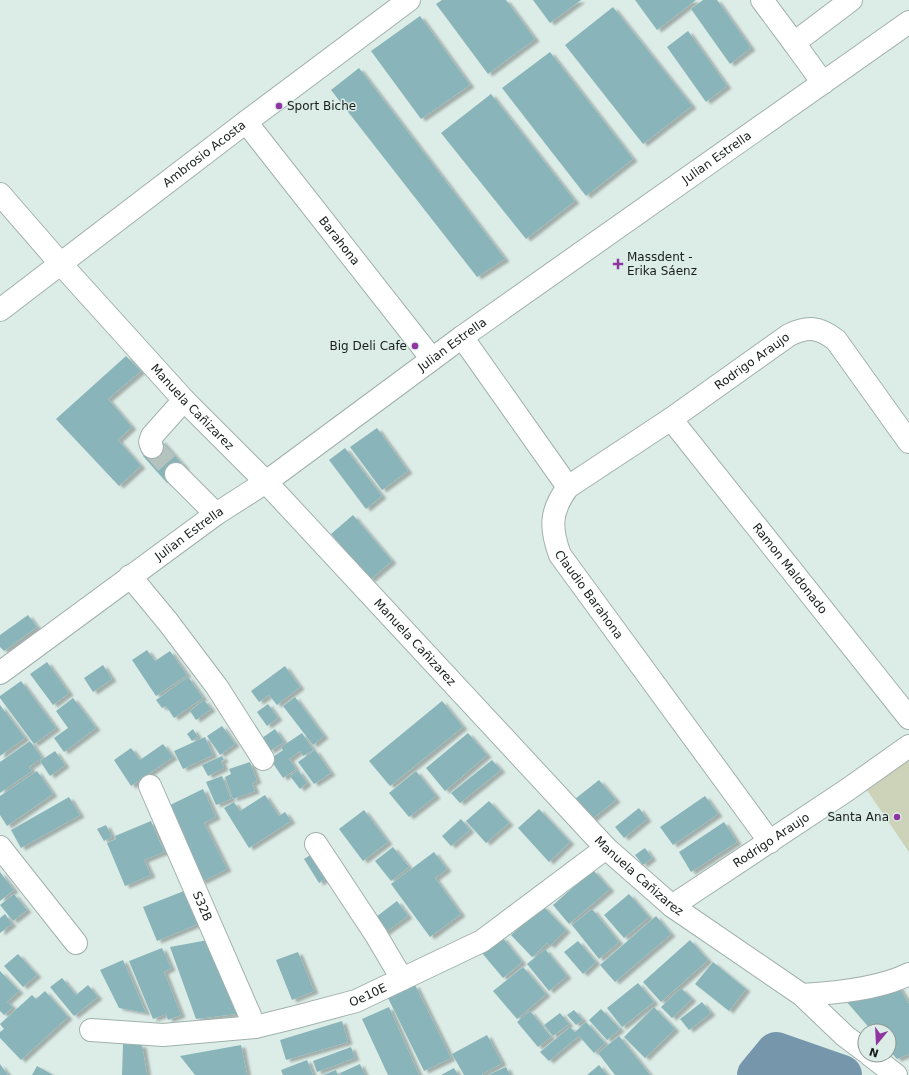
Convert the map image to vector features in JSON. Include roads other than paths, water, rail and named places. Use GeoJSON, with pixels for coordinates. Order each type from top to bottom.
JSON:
{"type":"FeatureCollection","features":[{"type":"Feature","properties":{"kind":"street","name":"Ambrosio Acosta"},"geometry":{"type":"LineString","coordinates":[[0,310],[246,122],[409,0]]}},
{"type":"Feature","properties":{"kind":"street"},"geometry":{"type":"LineString","coordinates":[[762,0],[823,83]]}},
{"type":"Feature","properties":{"kind":"street"},"geometry":{"type":"LineString","coordinates":[[794,43],[851,0]]}},
{"type":"Feature","properties":{"kind":"street","name":"Julian Estrella"},"geometry":{"type":"LineString","coordinates":[[0,673],[216,514],[266,482],[462,337],[909,22]]}},
{"type":"Feature","properties":{"kind":"street","name":"Barahona"},"geometry":{"type":"LineString","coordinates":[[246,122],[432,359]]}},
{"type":"Feature","properties":{"kind":"street","name":"Manuela Cañizarez"},"geometry":{"type":"LineString","coordinates":[[0,194],[60,263],[184,400],[266,482],[606,848],[672,906],[802,995],[845,1036],[857,1045]]}},
{"type":"Feature","properties":{"kind":"street","name":"Rodrigo Araujo"},"geometry":{"type":"LineString","coordinates":[[568,487],[671,419],[798,330],[813,329],[828,333],[836,340],[909,442]]}},
{"type":"Feature","properties":{"kind":"street"},"geometry":{"type":"LineString","coordinates":[[462,337],[568,487]]}},
{"type":"Feature","properties":{"kind":"street"},"geometry":{"type":"LineString","coordinates":[[152,447],[150,442],[152,436],[184,400]]}},
{"type":"Feature","properties":{"kind":"street","name":"Ramon Maldonado"},"geometry":{"type":"LineString","coordinates":[[671,419],[909,718]]}},
{"type":"Feature","properties":{"kind":"street"},"geometry":{"type":"LineString","coordinates":[[176,474],[216,514]]}},
{"type":"Feature","properties":{"kind":"street","name":"Claudio Barahona"},"geometry":{"type":"LineString","coordinates":[[568,487],[559,499],[554,516],[554,538],[560,555],[770,842]]}},
{"type":"Feature","properties":{"kind":"street"},"geometry":{"type":"LineString","coordinates":[[130,576],[217,687],[263,759]]}},
{"type":"Feature","properties":{"kind":"street","name":"Rodrigo Araujo"},"geometry":{"type":"LineString","coordinates":[[672,906],[770,842],[909,746]]}},
{"type":"Feature","properties":{"kind":"street","name":"S32B"},"geometry":{"type":"LineString","coordinates":[[150,786],[255,1027]]}},
{"type":"Feature","properties":{"kind":"street"},"geometry":{"type":"LineString","coordinates":[[316,844],[376,935],[402,979]]}},
{"type":"Feature","properties":{"kind":"street"},"geometry":{"type":"LineString","coordinates":[[0,847],[76,943]]}},
{"type":"Feature","properties":{"kind":"street","name":"Oe10E"},"geometry":{"type":"LineString","coordinates":[[91,1030],[163,1035],[255,1027],[356,1000],[482,940],[606,848]]}},
{"type":"Feature","properties":{"kind":"street"},"geometry":{"type":"LineString","coordinates":[[802,995],[840,993],[898,980],[909,974]]}},
{"type":"Feature","properties":{"kind":"street"},"geometry":{"type":"LineString","coordinates":[[880,1063],[896,1075]]}},
{"type":"Feature","properties":{"kind":"waterway"},"geometry":{"type":"LineString","coordinates":[[757,1075],[776,1052],[842,1075]]}},
{"type":"Feature","properties":{"kind":"tunnel"},"geometry":{"type":"LineString","coordinates":[[152,447],[176,474]]}},
{"type":"Feature","properties":{"kind":"place","name":"Sport Biche"},"geometry":{"type":"Point","coordinates":[279,106]}},
{"type":"Feature","properties":{"kind":"place","name":"Massdent - Erika Sáenz"},"geometry":{"type":"Point","coordinates":[618,264]}},
{"type":"Feature","properties":{"kind":"place","name":"Big Deli Cafe"},"geometry":{"type":"Point","coordinates":[415,346]}},
{"type":"Feature","properties":{"kind":"place","name":"Santa Ana"},"geometry":{"type":"Point","coordinates":[897,817]}}]}
